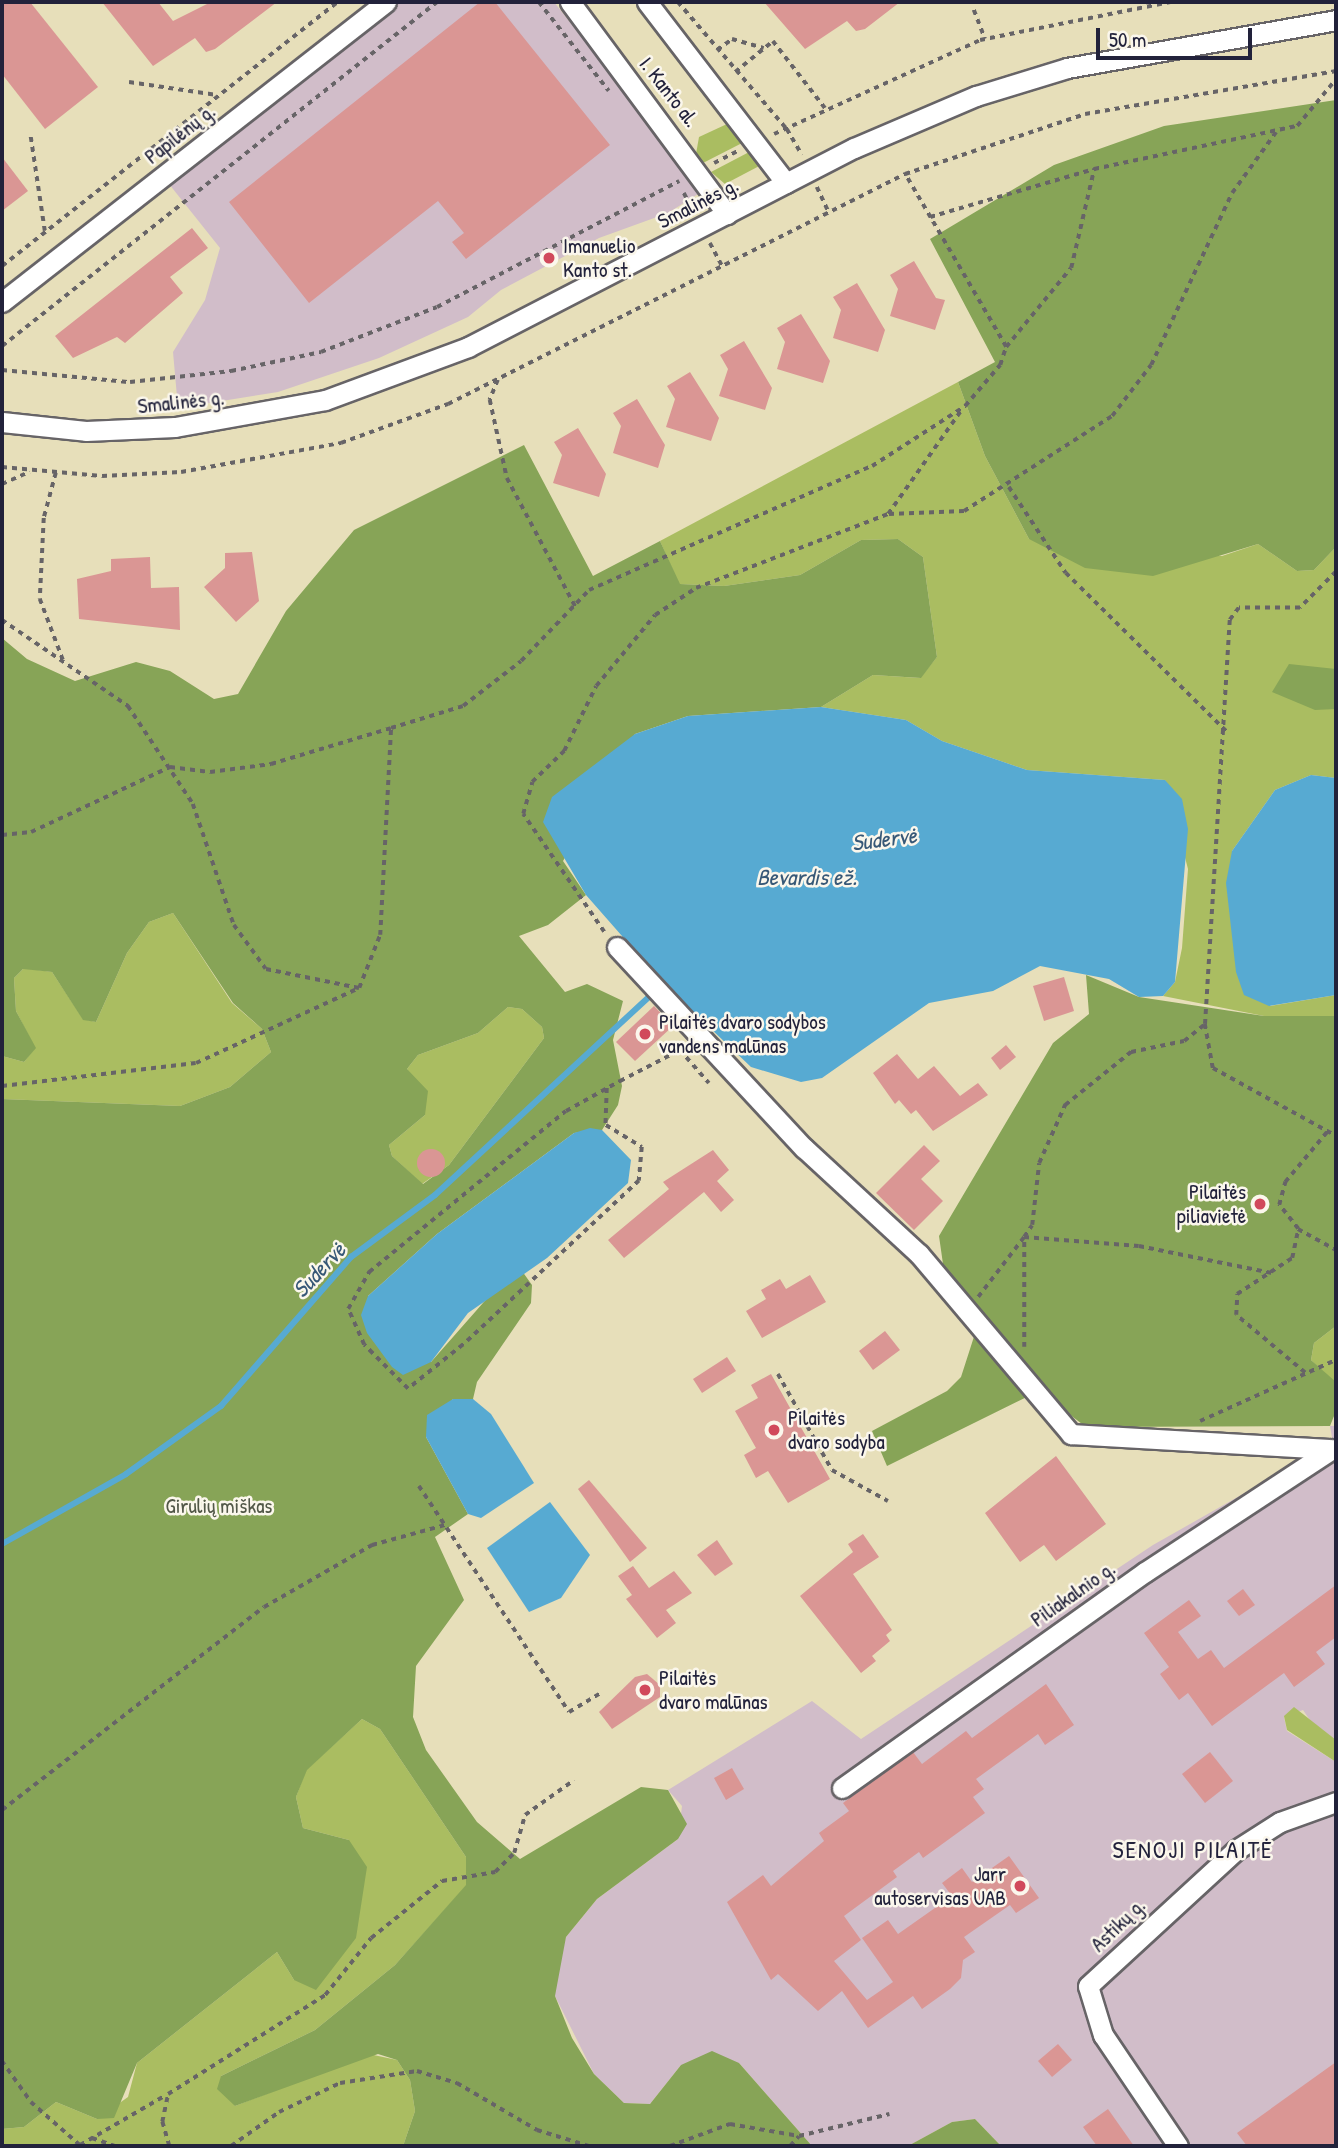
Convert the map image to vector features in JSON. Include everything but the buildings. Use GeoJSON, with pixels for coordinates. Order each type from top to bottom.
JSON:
{"type":"FeatureCollection","features":[{"type":"Feature","properties":{"kind":"street","name":"Papilėnų g."},"geometry":{"type":"LineString","coordinates":[[2,302],[386,2]]}},
{"type":"Feature","properties":{"kind":"street","name":"I. Kanto al."},"geometry":{"type":"LineString","coordinates":[[570,2],[699,171],[727,214]]}},
{"type":"Feature","properties":{"kind":"street","name":"I. Kanto al."},"geometry":{"type":"LineString","coordinates":[[646,2],[758,141],[786,183]]}},
{"type":"Feature","properties":{"kind":"street","name":"Smalinės g."},"geometry":{"type":"LineString","coordinates":[[2,422],[86,431],[175,427],[325,400],[468,347],[786,183],[915,120],[1068,68],[1336,20]]}},
{"type":"Feature","properties":{"kind":"street"},"geometry":{"type":"LineString","coordinates":[[617,947],[804,1148],[919,1254],[1018,1376],[1071,1434],[1333,1449]]}},
{"type":"Feature","properties":{"kind":"street","name":"Piliakalnio g."},"geometry":{"type":"LineString","coordinates":[[842,1788],[1333,1449]]}},
{"type":"Feature","properties":{"kind":"street","name":"Astikų g."},"geometry":{"type":"LineString","coordinates":[[1178,2146],[1103,2035],[1088,1986],[1236,1850],[1280,1822],[1336,1802]]}},
{"type":"Feature","properties":{"kind":"path"},"geometry":{"type":"LineString","coordinates":[[2,266],[337,2]]}},
{"type":"Feature","properties":{"kind":"path"},"geometry":{"type":"LineString","coordinates":[[2,346],[437,2]]}},
{"type":"Feature","properties":{"kind":"path"},"geometry":{"type":"LineString","coordinates":[[539,2],[613,97]]}},
{"type":"Feature","properties":{"kind":"path"},"geometry":{"type":"LineString","coordinates":[[678,2],[735,72],[787,129],[828,211]]}},
{"type":"Feature","properties":{"kind":"path"},"geometry":{"type":"LineString","coordinates":[[2,370],[130,382],[218,373],[321,352],[437,307],[825,108],[985,38],[1170,2]]}},
{"type":"Feature","properties":{"kind":"path"},"geometry":{"type":"LineString","coordinates":[[974,10],[985,38]]}},
{"type":"Feature","properties":{"kind":"path"},"geometry":{"type":"LineString","coordinates":[[717,50],[732,39],[764,48]]}},
{"type":"Feature","properties":{"kind":"path"},"geometry":{"type":"LineString","coordinates":[[715,88],[773,41],[825,108]]}},
{"type":"Feature","properties":{"kind":"path"},"geometry":{"type":"LineString","coordinates":[[2,467],[57,473],[181,472],[314,449],[498,379],[905,174],[1085,114],[1336,71]]}},
{"type":"Feature","properties":{"kind":"path"},"geometry":{"type":"LineString","coordinates":[[930,217],[1094,169],[1195,143],[1276,132],[1297,126],[1336,79]]}},
{"type":"Feature","properties":{"kind":"path"},"geometry":{"type":"LineString","coordinates":[[129,82],[217,95]]}},
{"type":"Feature","properties":{"kind":"path"},"geometry":{"type":"LineString","coordinates":[[591,918],[523,814],[532,782],[565,751],[596,686],[655,615],[696,588],[888,514],[964,511],[1009,487],[1112,416],[1151,365],[1232,193],[1276,132]]}},
{"type":"Feature","properties":{"kind":"path"},"geometry":{"type":"LineString","coordinates":[[31,137],[45,231]]}},
{"type":"Feature","properties":{"kind":"path"},"geometry":{"type":"LineString","coordinates":[[888,514],[965,406],[1000,365],[1006,347],[1071,268],[1094,169]]}},
{"type":"Feature","properties":{"kind":"path"},"geometry":{"type":"LineString","coordinates":[[671,171],[679,181],[722,266]]}},
{"type":"Feature","properties":{"kind":"path"},"geometry":{"type":"LineString","coordinates":[[905,174],[1006,347]]}},
{"type":"Feature","properties":{"kind":"path"},"geometry":{"type":"LineString","coordinates":[[498,379],[490,400],[507,478],[576,608]]}},
{"type":"Feature","properties":{"kind":"path"},"geometry":{"type":"LineString","coordinates":[[2,835],[31,832],[170,767],[210,772],[271,764],[463,706],[576,608],[589,590],[872,466],[965,406]]}},
{"type":"Feature","properties":{"kind":"path"},"geometry":{"type":"LineString","coordinates":[[2,484],[31,471]]}},
{"type":"Feature","properties":{"kind":"path"},"geometry":{"type":"LineString","coordinates":[[57,473],[44,518],[40,599],[64,662]]}},
{"type":"Feature","properties":{"kind":"path"},"geometry":{"type":"LineString","coordinates":[[1009,487],[1066,573],[1227,732]]}},
{"type":"Feature","properties":{"kind":"path"},"geometry":{"type":"LineString","coordinates":[[1336,572],[1300,607],[1239,608],[1230,620],[1227,732],[1218,758],[1205,1024],[1213,1068],[1336,1136]]}},
{"type":"Feature","properties":{"kind":"path"},"geometry":{"type":"LineString","coordinates":[[2,620],[128,706],[193,804],[234,925],[266,969],[359,988]]}},
{"type":"Feature","properties":{"kind":"path"},"geometry":{"type":"LineString","coordinates":[[2,1086],[196,1063],[359,988],[380,934],[391,728]]}},
{"type":"Feature","properties":{"kind":"path"},"geometry":{"type":"LineString","coordinates":[[967,1313],[1031,1225],[1039,1163],[1065,1105],[1131,1052],[1184,1041],[1205,1024]]}},
{"type":"Feature","properties":{"kind":"path"},"geometry":{"type":"LineString","coordinates":[[607,1088],[606,1125],[642,1147],[639,1181],[463,1345],[408,1388],[364,1345],[348,1309],[369,1272],[566,1111],[607,1088],[680,1049],[709,1083]]}},
{"type":"Feature","properties":{"kind":"path"},"geometry":{"type":"LineString","coordinates":[[1327,1132],[1285,1182],[1279,1205],[1298,1229],[1336,1250]]}},
{"type":"Feature","properties":{"kind":"path"},"geometry":{"type":"LineString","coordinates":[[1298,1229],[1292,1258],[1237,1294],[1236,1315],[1305,1373]]}},
{"type":"Feature","properties":{"kind":"path"},"geometry":{"type":"LineString","coordinates":[[1024,1237],[1139,1245],[1272,1273]]}},
{"type":"Feature","properties":{"kind":"path"},"geometry":{"type":"LineString","coordinates":[[1018,1376],[1028,1314],[1024,1237]]}},
{"type":"Feature","properties":{"kind":"path"},"geometry":{"type":"LineString","coordinates":[[1196,1423],[1336,1360]]}},
{"type":"Feature","properties":{"kind":"path"},"geometry":{"type":"LineString","coordinates":[[778,1374],[832,1470],[888,1501]]}},
{"type":"Feature","properties":{"kind":"path"},"geometry":{"type":"LineString","coordinates":[[419,1486],[569,1712],[601,1693]]}},
{"type":"Feature","properties":{"kind":"path"},"geometry":{"type":"LineString","coordinates":[[2,1810],[264,1607],[372,1545],[445,1525]]}},
{"type":"Feature","properties":{"kind":"path"},"geometry":{"type":"LineString","coordinates":[[2,2061],[31,2102],[81,2146],[325,1996],[371,1938],[442,1881],[495,1872],[514,1853],[525,1815],[574,1780]]}},
{"type":"Feature","properties":{"kind":"path"},"geometry":{"type":"LineString","coordinates":[[231,2146],[279,2112],[340,2083],[417,2071],[457,2083],[537,2130],[589,2146]]}},
{"type":"Feature","properties":{"kind":"path"},"geometry":{"type":"LineString","coordinates":[[168,2094],[162,2122],[169,2146]]}},
{"type":"Feature","properties":{"kind":"path"},"geometry":{"type":"LineString","coordinates":[[670,2146],[730,2124],[799,2136],[889,2114]]}},
{"type":"Feature","properties":{"kind":"path"},"geometry":{"type":"LineString","coordinates":[[790,2146],[799,2136]]}},
{"type":"Feature","properties":{"kind":"path"},"geometry":{"type":"LineString","coordinates":[[92,2138],[115,2146]]}},
{"type":"Feature","properties":{"kind":"shaded area"},"geometry":{"type":"Polygon","coordinates":[[[400,2],[554,2],[686,169],[698,194],[668,213],[599,238],[501,290],[468,317],[379,358],[278,392],[178,408],[173,352],[205,300],[220,248],[169,184],[400,2]]]}},
{"type":"Feature","properties":{"kind":"shaded area"},"geometry":{"type":"Polygon","coordinates":[[[1330,1426],[1336,1426],[1336,1740],[1318,1732],[1303,1710],[1284,1717],[1287,1731],[1336,1762],[1336,2146],[1001,2146],[975,2119],[952,2122],[908,2146],[812,2146],[739,2063],[681,2065],[650,2104],[624,2103],[594,2074],[555,1996],[555,1970],[566,1937],[597,1899],[678,1839],[682,1806],[668,1790],[812,1701],[861,1739],[1153,1545],[1333,1443],[1330,1426]]]}},
{"type":"Feature","properties":{"kind":"green space"},"geometry":{"type":"Polygon","coordinates":[[[1336,100],[1336,547],[1314,570],[1297,571],[1258,544],[1153,576],[1085,568],[1029,539],[985,456],[958,382],[995,362],[930,239],[1054,165],[1164,126],[1336,100]]]}},
{"type":"Feature","properties":{"kind":"green space"},"geometry":{"type":"Polygon","coordinates":[[[727,124],[746,141],[703,163],[696,154],[699,137],[727,124]]]}},
{"type":"Feature","properties":{"kind":"green space"},"geometry":{"type":"Polygon","coordinates":[[[753,150],[765,163],[725,184],[711,172],[753,150]]]}},
{"type":"Feature","properties":{"kind":"green space"},"geometry":{"type":"Polygon","coordinates":[[[958,382],[985,456],[1029,539],[1222,556],[1258,544],[1297,571],[1314,570],[1336,547],[1336,669],[1315,709],[1336,709],[1336,778],[1311,775],[1275,790],[1232,851],[1270,1006],[1336,995],[1336,1016],[1264,1016],[1163,996],[1175,982],[1182,948],[1188,869],[1165,780],[1027,770],[942,741],[906,720],[821,707],[873,675],[920,678],[937,657],[923,557],[898,539],[861,540],[800,575],[724,586],[679,584],[660,541],[958,382]]]}},
{"type":"Feature","properties":{"kind":"green space","name":"Girulių miškas"},"geometry":{"type":"Polygon","coordinates":[[[524,445],[593,576],[660,541],[680,584],[724,586],[800,575],[861,540],[898,539],[923,557],[937,657],[921,678],[873,675],[821,707],[688,716],[635,734],[563,861],[586,895],[548,925],[519,936],[565,992],[587,984],[623,1001],[613,1040],[622,1086],[618,1105],[602,1130],[574,1133],[437,1234],[368,1296],[431,1362],[490,1295],[522,1271],[532,1285],[531,1303],[477,1382],[473,1399],[453,1399],[426,1437],[468,1514],[435,1537],[464,1600],[416,1666],[413,1717],[426,1750],[477,1822],[520,1859],[641,1787],[668,1790],[687,1824],[678,1839],[597,1899],[566,1937],[555,1996],[572,2038],[594,2074],[624,2103],[650,2104],[681,2065],[712,2051],[739,2063],[812,2146],[403,2146],[415,2111],[410,2080],[397,2060],[378,2054],[235,2106],[217,2089],[221,2076],[315,2030],[395,1965],[466,1885],[466,1857],[380,1729],[362,1719],[307,1770],[296,1797],[303,1828],[349,1840],[367,1867],[356,1938],[316,1990],[294,1980],[277,1952],[137,2063],[114,2118],[97,2119],[56,2102],[24,2127],[2,2129],[2,1099],[180,1106],[230,1087],[271,1052],[262,1029],[233,1003],[173,913],[149,922],[127,953],[96,1022],[83,1020],[52,972],[23,969],[14,978],[16,1011],[36,1048],[24,1062],[2,1056],[2,638],[27,659],[75,681],[136,662],[170,671],[214,699],[238,694],[286,611],[354,530],[524,445]],[[508,1007],[478,1033],[418,1055],[407,1069],[428,1091],[425,1115],[389,1145],[392,1156],[423,1184],[449,1165],[544,1038],[542,1027],[522,1009],[508,1007]]]}},
{"type":"Feature","properties":{"kind":"green space"},"geometry":{"type":"Polygon","coordinates":[[[1289,664],[1336,669],[1336,709],[1315,710],[1272,692],[1289,664]]]}},
{"type":"Feature","properties":{"kind":"green space"},"geometry":{"type":"Polygon","coordinates":[[[173,913],[232,1003],[262,1029],[271,1052],[230,1087],[180,1106],[2,1099],[2,1056],[24,1062],[35,1048],[16,1011],[14,978],[24,968],[52,972],[83,1019],[96,1022],[127,953],[149,922],[173,913]]]}},
{"type":"Feature","properties":{"kind":"green space"},"geometry":{"type":"Polygon","coordinates":[[[1086,975],[1139,997],[1264,1016],[1336,1016],[1336,1326],[1314,1343],[1311,1360],[1336,1382],[1336,1411],[1330,1426],[1086,1427],[1039,1391],[887,1466],[872,1431],[947,1391],[961,1377],[980,1318],[944,1271],[939,1236],[1053,1043],[1089,1014],[1086,975]]]}},
{"type":"Feature","properties":{"kind":"green space"},"geometry":{"type":"Polygon","coordinates":[[[508,1007],[522,1009],[542,1027],[544,1038],[449,1165],[422,1184],[392,1156],[389,1145],[425,1115],[407,1069],[418,1055],[478,1033],[508,1007]]]}},
{"type":"Feature","properties":{"kind":"green space"},"geometry":{"type":"Polygon","coordinates":[[[1336,1326],[1336,1384],[1311,1360],[1314,1343],[1336,1326]]]}},
{"type":"Feature","properties":{"kind":"green space"},"geometry":{"type":"Polygon","coordinates":[[[1294,1707],[1336,1740],[1336,1762],[1287,1730],[1284,1716],[1294,1707]]]}},
{"type":"Feature","properties":{"kind":"green space"},"geometry":{"type":"Polygon","coordinates":[[[362,1719],[380,1729],[466,1857],[467,1885],[395,1965],[315,2030],[221,2076],[235,2106],[369,2054],[397,2060],[410,2080],[415,2111],[403,2146],[2,2146],[2,2129],[24,2127],[56,2102],[97,2119],[128,2097],[137,2063],[277,1952],[294,1980],[349,1840],[303,1828],[296,1797],[306,1770],[362,1719]]]}},
{"type":"Feature","properties":{"kind":"green space"},"geometry":{"type":"Polygon","coordinates":[[[975,2119],[1001,2146],[908,2146],[952,2122],[975,2119]]]}},
{"type":"Feature","properties":{"kind":"water","name":"Bevardis ež."},"geometry":{"type":"Polygon","coordinates":[[[821,707],[906,720],[942,741],[1027,770],[1165,780],[1182,799],[1188,829],[1175,982],[1163,996],[1139,997],[1109,979],[1040,966],[993,991],[929,1003],[822,1078],[801,1082],[751,1067],[665,985],[586,895],[543,822],[552,797],[635,734],[688,716],[821,707]]]}},
{"type":"Feature","properties":{"kind":"water"},"geometry":{"type":"Polygon","coordinates":[[[1311,775],[1336,778],[1336,995],[1269,1006],[1244,995],[1236,972],[1226,883],[1232,851],[1275,790],[1311,775]]]}},
{"type":"Feature","properties":{"kind":"water"},"geometry":{"type":"Polygon","coordinates":[[[590,1128],[602,1130],[631,1160],[628,1183],[547,1258],[468,1313],[431,1362],[403,1375],[392,1367],[367,1333],[361,1315],[368,1296],[437,1234],[574,1133],[590,1128]]]}},
{"type":"Feature","properties":{"kind":"water"},"geometry":{"type":"Polygon","coordinates":[[[453,1399],[473,1399],[491,1414],[534,1483],[481,1518],[468,1514],[426,1437],[427,1415],[453,1399]]]}},
{"type":"Feature","properties":{"kind":"water"},"geometry":{"type":"Polygon","coordinates":[[[550,1502],[590,1555],[561,1598],[529,1612],[487,1548],[550,1502]]]}},
{"type":"Feature","properties":{"kind":"waterway","name":"Sudervė"},"geometry":{"type":"LineString","coordinates":[[2,1544],[126,1474],[221,1406],[351,1257],[435,1195],[648,998]]}},
{"type":"Feature","properties":{"kind":"place","name":"Imanuelio Kanto st."},"geometry":{"type":"Point","coordinates":[549,258]}},
{"type":"Feature","properties":{"kind":"place","name":"Pilaitės dvaro sodybos vandens malūnas"},"geometry":{"type":"Point","coordinates":[645,1034]}},
{"type":"Feature","properties":{"kind":"place","name":"Pilaitės piliavietė"},"geometry":{"type":"Point","coordinates":[1260,1204]}},
{"type":"Feature","properties":{"kind":"place","name":"Pilaitės dvaro sodyba"},"geometry":{"type":"Point","coordinates":[774,1430]}},
{"type":"Feature","properties":{"kind":"place","name":"Pilaitės dvaro malūnas"},"geometry":{"type":"Point","coordinates":[645,1690]}},
{"type":"Feature","properties":{"kind":"place","name":"Jarr autoservisas UAB"},"geometry":{"type":"Point","coordinates":[1020,1886]}},
{"type":"Feature","properties":{"kind":"district","name":"SENOJI PILAITĖ"},"geometry":{"type":"Point","coordinates":[1193,1850]}}]}
